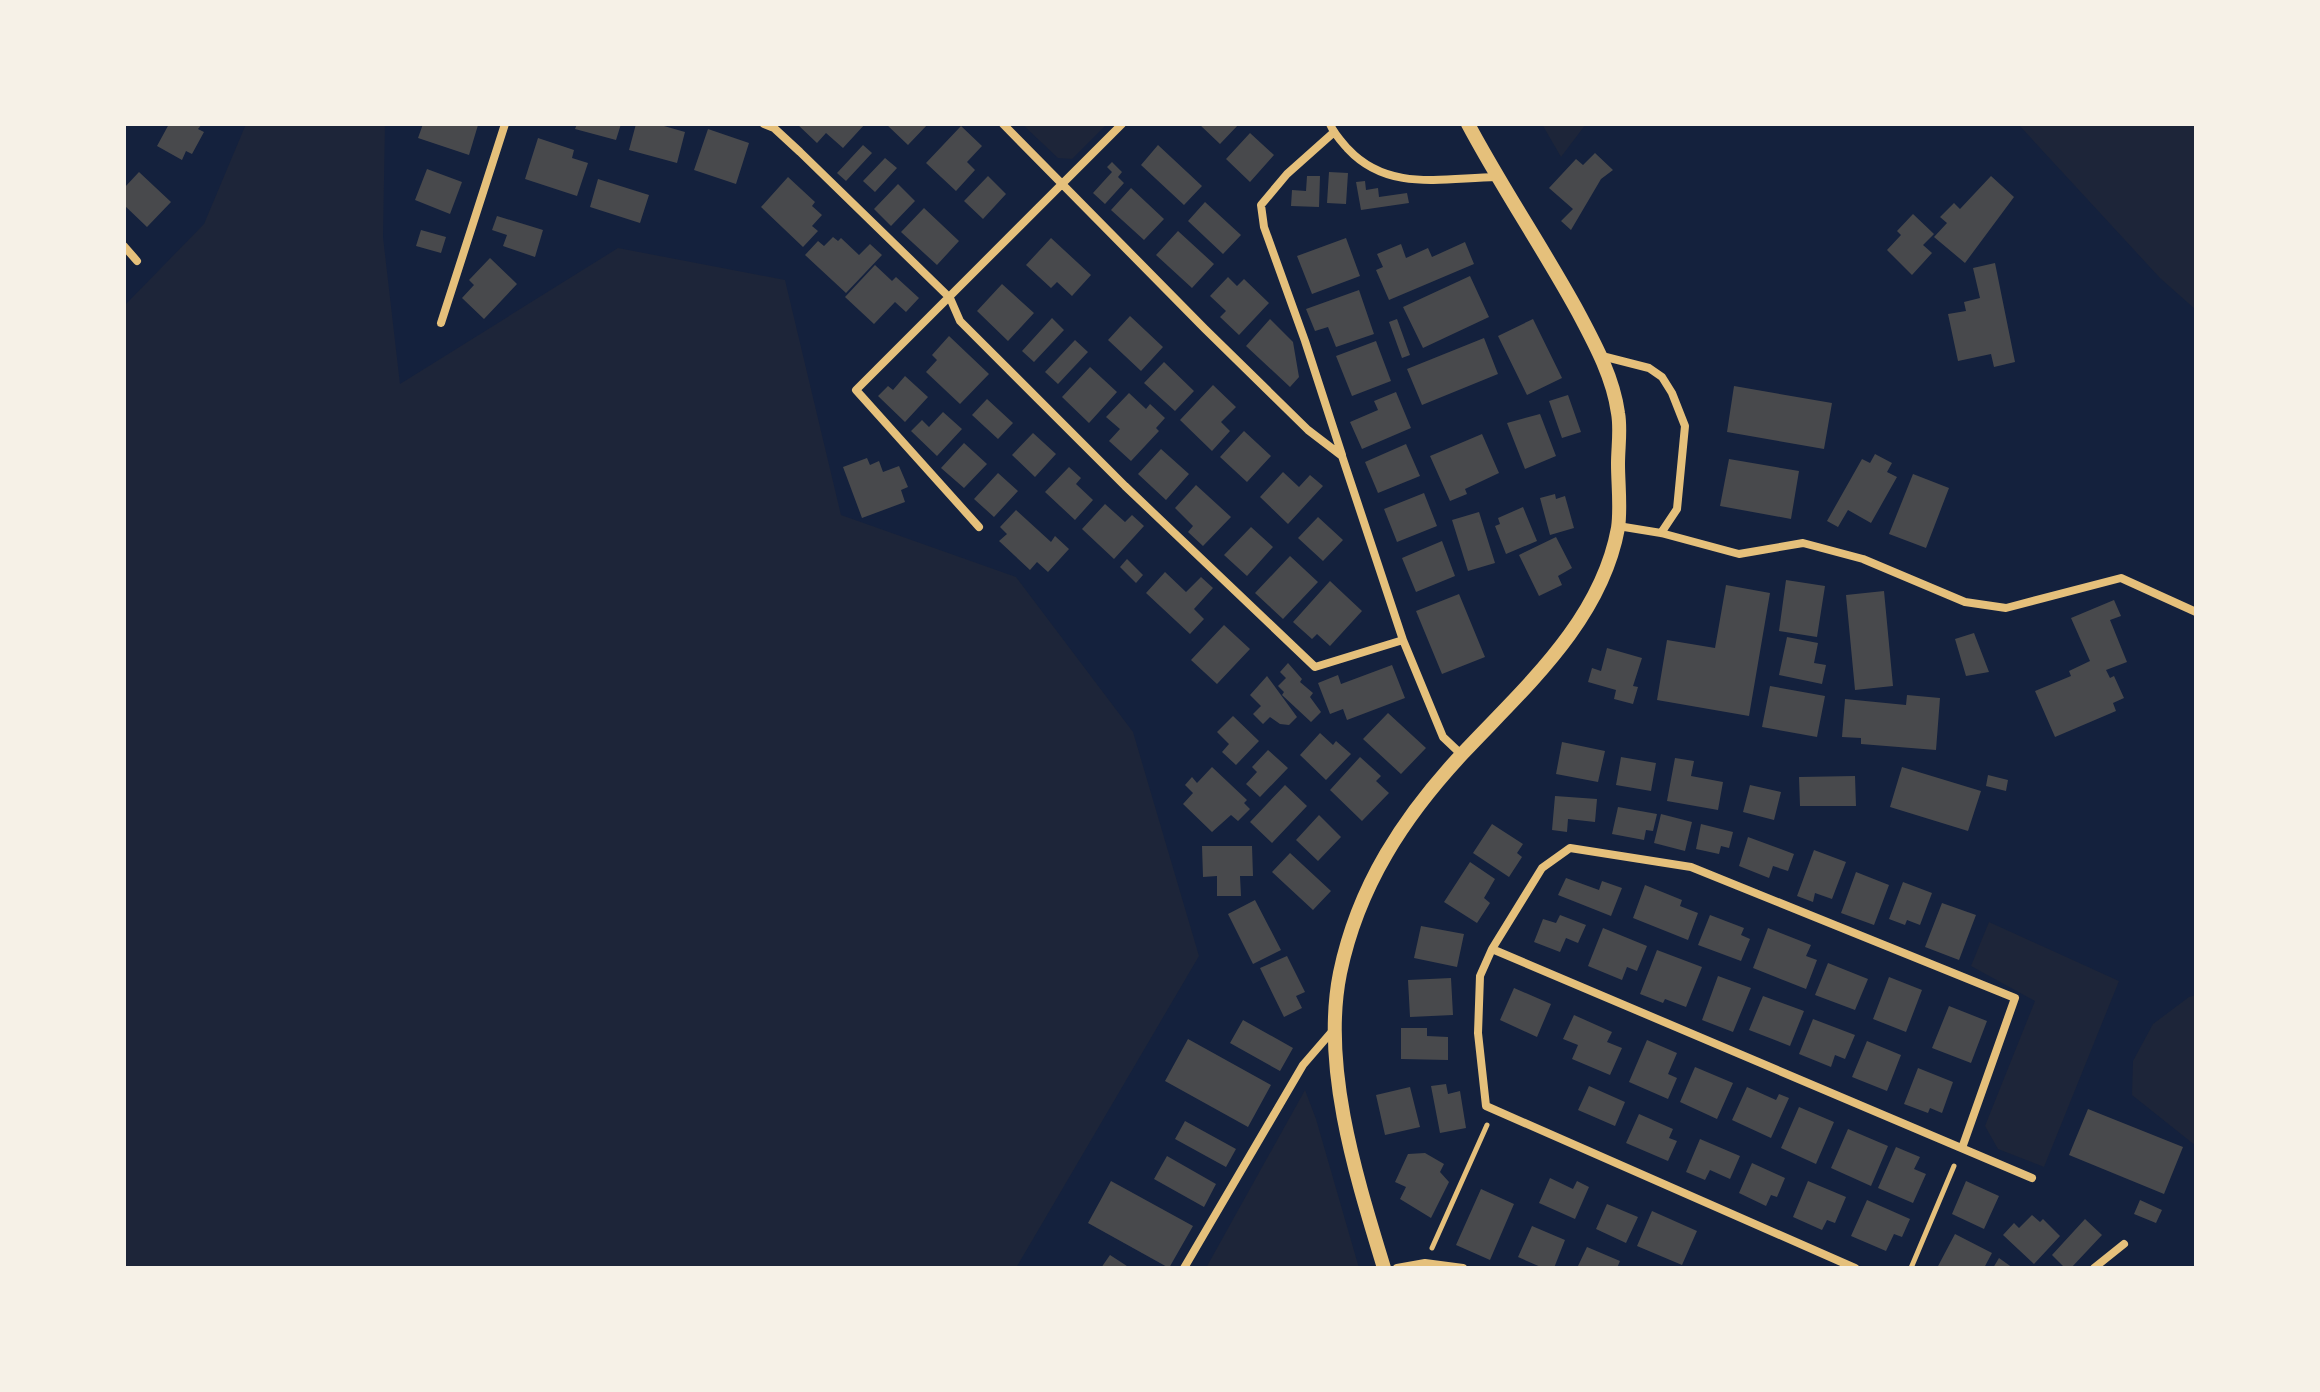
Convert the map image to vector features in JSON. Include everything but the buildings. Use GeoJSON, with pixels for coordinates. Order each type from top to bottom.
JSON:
{"type":"FeatureCollection","features":[{"type":"Feature","properties":{"kind":"street"},"geometry":{"type":"LineString","coordinates":[[441,323],[505,124]]}},
{"type":"Feature","properties":{"kind":"street"},"geometry":{"type":"LineString","coordinates":[[764,124],[774,128],[800,152],[950,298],[960,321],[1125,486],[1315,667],[1403,640]]}},
{"type":"Feature","properties":{"kind":"street"},"geometry":{"type":"LineString","coordinates":[[1003,124],[1215,340],[1308,430],[1342,456]]}},
{"type":"Feature","properties":{"kind":"street"},"geometry":{"type":"LineString","coordinates":[[979,527],[856,390],[1122,124]]}},
{"type":"Feature","properties":{"kind":"street"},"geometry":{"type":"LineString","coordinates":[[1384,1268],[1354,1169],[1340,1084],[1336,1027],[1340,975],[1354,919],[1381,859],[1410,818],[1462,755],[1521,694],[1584,614],[1608,560],[1618,526],[1618,413],[1602,356],[1553,266],[1496,177],[1468,124]]}},
{"type":"Feature","properties":{"kind":"street"},"geometry":{"type":"LineString","coordinates":[[1462,755],[1443,737],[1403,640],[1305,341],[1264,227],[1261,205],[1332,128],[1362,164],[1383,175],[1407,179],[1496,177]]}},
{"type":"Feature","properties":{"kind":"street"},"geometry":{"type":"LineString","coordinates":[[124,246],[137,261]]}},
{"type":"Feature","properties":{"kind":"street"},"geometry":{"type":"LineString","coordinates":[[1602,356],[1649,368],[1662,377],[1685,426],[1677,509],[1661,533]]}},
{"type":"Feature","properties":{"kind":"street"},"geometry":{"type":"LineString","coordinates":[[1618,526],[1661,533],[1739,554],[1803,543],[1863,559],[1965,602],[2006,608],[2121,578],[2196,612]]}},
{"type":"Feature","properties":{"kind":"street"},"geometry":{"type":"LineString","coordinates":[[1855,1268],[1486,1106],[1478,1033],[1480,976],[1492,949],[1542,868],[1570,848],[1691,867],[2015,998],[1962,1148]]}},
{"type":"Feature","properties":{"kind":"street"},"geometry":{"type":"LineString","coordinates":[[1492,949],[2032,1178]]}},
{"type":"Feature","properties":{"kind":"street"},"geometry":{"type":"LineString","coordinates":[[1184,1268],[1282,1098],[1303,1065],[1336,1027]]}},
{"type":"Feature","properties":{"kind":"street"},"geometry":{"type":"LineString","coordinates":[[2094,1268],[2124,1244]]}},
{"type":"Feature","properties":{"kind":"street"},"geometry":{"type":"LineString","coordinates":[[1397,1268],[1425,1263],[1463,1268]]}},
{"type":"Feature","properties":{"kind":"path"},"geometry":{"type":"LineString","coordinates":[[1425,1263],[1494,1110]]}},
{"type":"Feature","properties":{"kind":"path"},"geometry":{"type":"LineString","coordinates":[[1911,1268],[1962,1148]]}},
{"type":"Feature","properties":{"kind":"shaded area"},"geometry":{"type":"Polygon","coordinates":[[[246,124],[385,124],[383,237],[400,384],[618,248],[785,280],[841,515],[1016,577],[1133,732],[1199,956],[1016,1268],[124,1268],[124,306],[204,224],[246,124]]]}},
{"type":"Feature","properties":{"kind":"shaded area"},"geometry":{"type":"Polygon","coordinates":[[[1022,124],[1107,124],[1072,159],[1058,158],[1022,124]]]}},
{"type":"Feature","properties":{"kind":"shaded area"},"geometry":{"type":"Polygon","coordinates":[[[1542,124],[1586,124],[1561,157],[1542,124]]]}},
{"type":"Feature","properties":{"kind":"shaded area"},"geometry":{"type":"Polygon","coordinates":[[[2018,124],[2196,124],[2196,310],[2160,278],[2018,124]]]}},
{"type":"Feature","properties":{"kind":"shaded area"},"geometry":{"type":"Polygon","coordinates":[[[1989,922],[2119,981],[2044,1167],[1998,1149],[1985,1126],[2035,1001],[1971,966],[1989,922]]]}},
{"type":"Feature","properties":{"kind":"shaded area"},"geometry":{"type":"Polygon","coordinates":[[[2196,995],[2196,1146],[2132,1095],[2133,1061],[2153,1024],[2196,995]]]}},
{"type":"Feature","properties":{"kind":"shaded area"},"geometry":{"type":"Polygon","coordinates":[[[1305,1090],[1359,1268],[1206,1268],[1305,1090]]]}}]}
